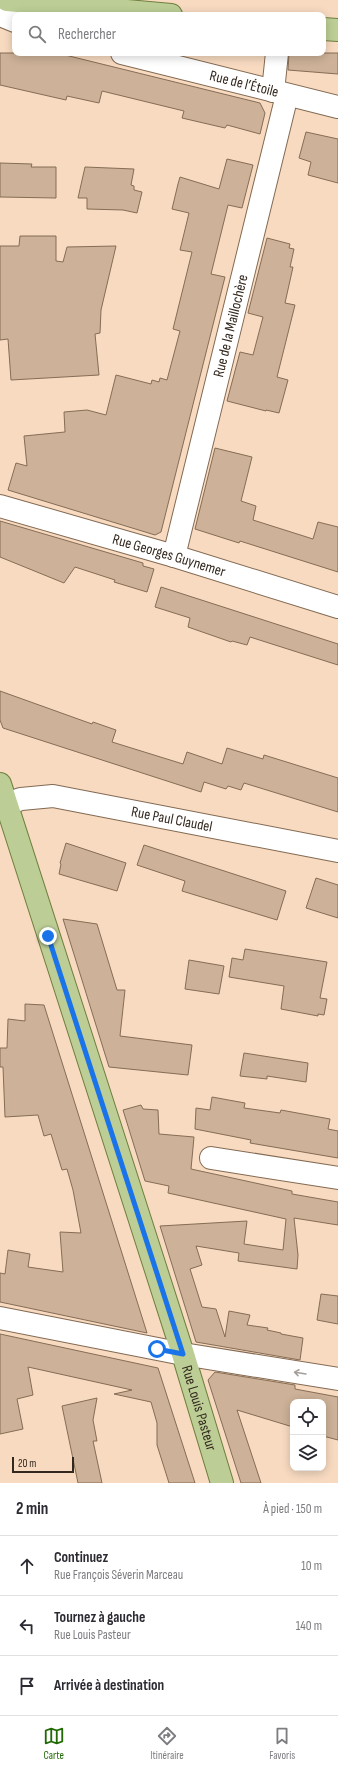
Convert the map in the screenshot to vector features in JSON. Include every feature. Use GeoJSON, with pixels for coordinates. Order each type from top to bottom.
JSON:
{"type":"FeatureCollection","features":[{"type":"Feature","properties":{"kind":"main road"},"geometry":{"type":"LineString","coordinates":[[7,0],[36,1],[127,12]]}},
{"type":"Feature","properties":{"kind":"main road"},"geometry":{"type":"LineString","coordinates":[[326,29],[338,30]]}},
{"type":"Feature","properties":{"kind":"main road","name":"Rue Louis Pasteur"},"geometry":{"type":"LineString","coordinates":[[3,794],[183,1354],[222,1483]]}},
{"type":"Feature","properties":{"kind":"street"},"geometry":{"type":"LineString","coordinates":[[0,15],[12,20]]}},
{"type":"Feature","properties":{"kind":"street","name":"Rue de la Maillochère"},"geometry":{"type":"LineString","coordinates":[[174,556],[280,93],[277,56]]}},
{"type":"Feature","properties":{"kind":"street","name":"Rue de l’Étoile"},"geometry":{"type":"LineString","coordinates":[[150,57],[280,93],[338,107]]}},
{"type":"Feature","properties":{"kind":"street","name":"Rue Georges Guynemer"},"geometry":{"type":"LineString","coordinates":[[0,506],[174,556],[338,607]]}},
{"type":"Feature","properties":{"kind":"street","name":"Rue Paul Claudel"},"geometry":{"type":"LineString","coordinates":[[3,794],[21,799],[53,796],[338,851]]}},
{"type":"Feature","properties":{"kind":"street"},"geometry":{"type":"LineString","coordinates":[[211,1158],[338,1178]]}},
{"type":"Feature","properties":{"kind":"street"},"geometry":{"type":"LineString","coordinates":[[0,1318],[183,1354],[338,1379]]}},
{"type":"Feature","properties":{"kind":"building"},"geometry":{"type":"Polygon","coordinates":[[[0,53],[12,53],[12,56],[69,56],[260,103],[265,113],[260,134],[227,125],[225,128],[182,118],[184,111],[102,91],[99,103],[67,96],[66,100],[0,85],[0,53]]]}},
{"type":"Feature","properties":{"kind":"building"},"geometry":{"type":"Polygon","coordinates":[[[326,53],[338,53],[338,74],[288,70],[289,56],[326,56],[326,53]]]}},
{"type":"Feature","properties":{"kind":"building"},"geometry":{"type":"Polygon","coordinates":[[[306,132],[338,139],[338,183],[308,175],[311,162],[299,158],[306,132]]]}},
{"type":"Feature","properties":{"kind":"building"},"geometry":{"type":"Polygon","coordinates":[[[227,159],[253,165],[242,208],[228,205],[211,274],[225,277],[161,532],[155,535],[8,490],[16,463],[27,466],[24,436],[65,432],[64,412],[87,410],[106,415],[116,375],[151,384],[152,380],[159,382],[160,378],[167,380],[180,331],[173,329],[192,252],[180,250],[189,213],[172,209],[178,184],[180,177],[219,189],[227,159]]]}},
{"type":"Feature","properties":{"kind":"building"},"geometry":{"type":"Polygon","coordinates":[[[0,163],[32,164],[31,167],[56,167],[56,198],[0,197],[0,163]]]}},
{"type":"Feature","properties":{"kind":"building"},"geometry":{"type":"Polygon","coordinates":[[[85,167],[134,169],[131,185],[134,186],[134,190],[142,192],[137,213],[123,210],[87,209],[87,198],[78,198],[85,167]]]}},
{"type":"Feature","properties":{"kind":"building"},"geometry":{"type":"Polygon","coordinates":[[[20,236],[56,236],[56,261],[63,262],[67,247],[116,246],[101,310],[100,333],[95,334],[99,375],[11,380],[8,339],[0,340],[0,246],[19,246],[20,236]]]}},
{"type":"Feature","properties":{"kind":"building"},"geometry":{"type":"Polygon","coordinates":[[[267,238],[290,244],[289,248],[294,249],[290,267],[293,267],[285,303],[295,305],[277,377],[288,380],[279,413],[227,401],[240,352],[253,355],[263,317],[248,313],[267,238]]]}},
{"type":"Feature","properties":{"kind":"building"},"geometry":{"type":"Polygon","coordinates":[[[215,448],[252,457],[241,501],[256,506],[253,520],[313,539],[318,522],[338,527],[338,572],[240,541],[239,543],[195,529],[215,448]]]}},
{"type":"Feature","properties":{"kind":"building"},"geometry":{"type":"Polygon","coordinates":[[[0,521],[143,563],[143,566],[154,569],[147,592],[114,582],[115,580],[75,567],[64,583],[0,557],[0,521]]]}},
{"type":"Feature","properties":{"kind":"building"},"geometry":{"type":"Polygon","coordinates":[[[161,587],[338,644],[338,665],[250,637],[247,645],[231,642],[188,627],[190,618],[155,607],[161,587]]]}},
{"type":"Feature","properties":{"kind":"building"},"geometry":{"type":"Polygon","coordinates":[[[0,691],[92,724],[93,722],[116,730],[112,742],[183,764],[187,752],[222,764],[227,748],[263,759],[264,755],[338,778],[338,812],[244,783],[241,790],[228,786],[226,789],[204,782],[201,792],[3,728],[0,720],[0,691]]]}},
{"type":"Feature","properties":{"kind":"building"},"geometry":{"type":"Polygon","coordinates":[[[66,843],[126,863],[117,891],[59,874],[60,863],[66,843]]]}},
{"type":"Feature","properties":{"kind":"building"},"geometry":{"type":"Polygon","coordinates":[[[144,845],[286,891],[277,920],[182,891],[185,881],[137,865],[144,845]]]}},
{"type":"Feature","properties":{"kind":"building"},"geometry":{"type":"Polygon","coordinates":[[[316,878],[338,885],[338,918],[306,908],[316,878]]]}},
{"type":"Feature","properties":{"kind":"building"},"geometry":{"type":"Polygon","coordinates":[[[63,919],[97,924],[117,990],[125,990],[120,1036],[192,1045],[188,1075],[109,1067],[63,919]]]}},
{"type":"Feature","properties":{"kind":"building"},"geometry":{"type":"Polygon","coordinates":[[[245,949],[327,962],[320,998],[327,999],[324,1015],[318,1014],[318,1016],[281,1009],[284,986],[229,977],[232,958],[243,960],[245,949]]]}},
{"type":"Feature","properties":{"kind":"building"},"geometry":{"type":"Polygon","coordinates":[[[189,960],[224,966],[219,994],[185,989],[189,960]]]}},
{"type":"Feature","properties":{"kind":"building"},"geometry":{"type":"Polygon","coordinates":[[[25,1004],[44,1005],[147,1333],[0,1302],[0,1273],[5,1274],[8,1250],[30,1254],[28,1267],[63,1272],[60,1232],[81,1233],[73,1190],[67,1169],[62,1170],[51,1134],[44,1136],[38,1115],[5,1117],[3,1067],[0,1067],[0,1048],[7,1048],[8,1019],[25,1021],[25,1004]]]}},
{"type":"Feature","properties":{"kind":"building"},"geometry":{"type":"Polygon","coordinates":[[[244,1053],[308,1063],[306,1082],[267,1076],[267,1079],[240,1076],[244,1053]]]}},
{"type":"Feature","properties":{"kind":"building"},"geometry":{"type":"Polygon","coordinates":[[[212,1097],[245,1103],[244,1108],[280,1113],[281,1110],[330,1119],[328,1129],[338,1131],[338,1158],[250,1143],[251,1140],[195,1129],[196,1108],[210,1110],[212,1097]]]}},
{"type":"Feature","properties":{"kind":"building"},"geometry":{"type":"Polygon","coordinates":[[[141,1105],[143,1109],[158,1110],[159,1134],[194,1137],[191,1169],[292,1191],[292,1194],[338,1202],[338,1225],[294,1218],[298,1255],[297,1269],[238,1261],[239,1253],[196,1246],[202,1265],[190,1269],[202,1307],[216,1309],[225,1337],[229,1311],[250,1315],[247,1325],[268,1328],[267,1330],[303,1338],[300,1360],[196,1342],[160,1226],[247,1221],[244,1244],[283,1250],[286,1219],[168,1193],[169,1186],[145,1181],[123,1110],[141,1105]]]}},
{"type":"Feature","properties":{"kind":"building"},"geometry":{"type":"Polygon","coordinates":[[[321,1294],[338,1296],[338,1324],[317,1320],[321,1294]]]}},
{"type":"Feature","properties":{"kind":"building"},"geometry":{"type":"Polygon","coordinates":[[[0,1334],[158,1368],[195,1483],[169,1483],[157,1445],[157,1423],[151,1402],[114,1394],[132,1390],[28,1367],[33,1395],[17,1399],[23,1429],[0,1434],[0,1334]]]}},
{"type":"Feature","properties":{"kind":"building"},"geometry":{"type":"Polygon","coordinates":[[[215,1372],[295,1385],[295,1389],[338,1397],[338,1440],[326,1437],[326,1399],[290,1399],[290,1426],[237,1410],[261,1483],[241,1483],[208,1380],[215,1372]]]}},
{"type":"Feature","properties":{"kind":"building"},"geometry":{"type":"Polygon","coordinates":[[[97,1398],[93,1420],[97,1441],[93,1441],[102,1483],[78,1483],[62,1406],[97,1398]]]}},
{"type":"Feature","properties":{"kind":"route"},"geometry":{"type":"LineString","coordinates":[[48,936],[183,1354],[157,1349]]}}]}
